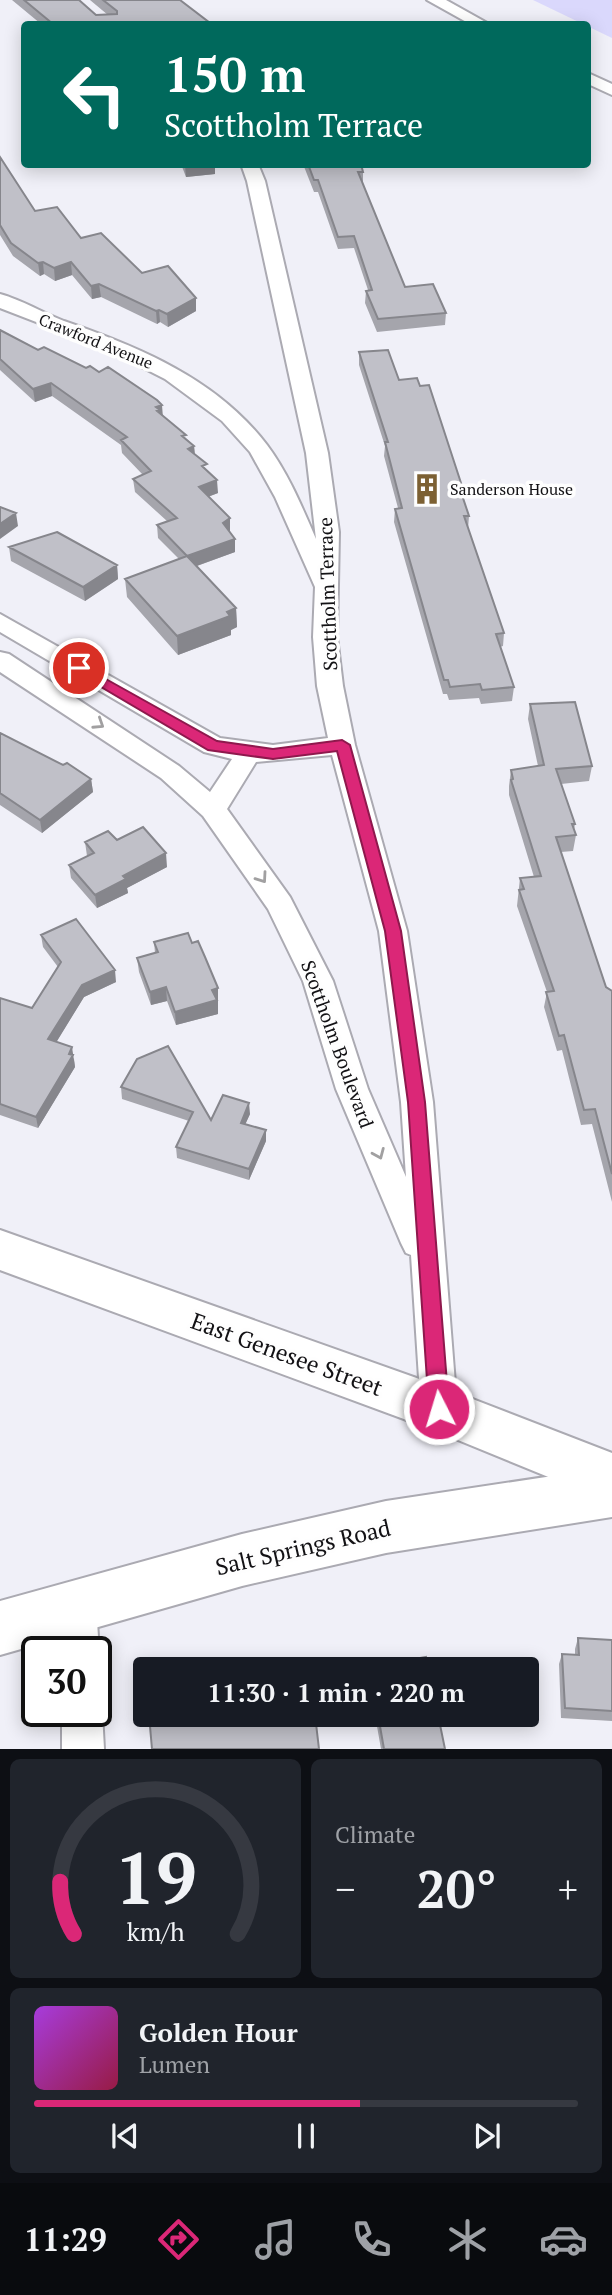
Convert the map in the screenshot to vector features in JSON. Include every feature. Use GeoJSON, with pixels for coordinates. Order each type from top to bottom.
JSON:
{"type":"FeatureCollection","features":[{"type":"Feature","properties":{"kind":"main road","name":"East Genesee Street"},"geometry":{"type":"LineString","coordinates":[[0,1250],[439,1409],[612,1478]]}},
{"type":"Feature","properties":{"kind":"main road","name":"Salt Springs Road"},"geometry":{"type":"LineString","coordinates":[[0,1628],[78,1629],[242,1560],[386,1527],[612,1492]]}},
{"type":"Feature","properties":{"kind":"street"},"geometry":{"type":"LineString","coordinates":[[434,0],[475,21]]}},
{"type":"Feature","properties":{"kind":"street"},"geometry":{"type":"LineString","coordinates":[[591,80],[612,90]]}},
{"type":"Feature","properties":{"kind":"street","name":"Scottholm Terrace"},"geometry":{"type":"LineString","coordinates":[[251,168],[256,181],[317,453],[328,532],[325,637],[330,686],[342,745]]}},
{"type":"Feature","properties":{"kind":"street","name":"Crawford Avenue"},"geometry":{"type":"LineString","coordinates":[[0,300],[16,309],[115,345],[179,377],[214,404],[257,446],[274,474],[328,592]]}},
{"type":"Feature","properties":{"kind":"street"},"geometry":{"type":"LineString","coordinates":[[0,622],[213,746],[273,754],[342,745]]}},
{"type":"Feature","properties":{"kind":"street","name":"Scottholm Boulevard"},"geometry":{"type":"LineString","coordinates":[[0,660],[170,772],[213,809],[280,905],[318,981],[352,1089],[426,1262]]}},
{"type":"Feature","properties":{"kind":"street","name":"Scottholm Boulevard"},"geometry":{"type":"LineString","coordinates":[[342,745],[393,931],[416,1102],[439,1409]]}},
{"type":"Feature","properties":{"kind":"street"},"geometry":{"type":"LineString","coordinates":[[213,809],[250,753]]}},
{"type":"Feature","properties":{"kind":"street"},"geometry":{"type":"LineString","coordinates":[[82,1727],[83,1749]]}},
{"type":"Feature","properties":{"kind":"shaded area"},"geometry":{"type":"Polygon","coordinates":[[[533,0],[612,0],[612,38],[591,28],[591,21],[577,21],[533,0]]]}},
{"type":"Feature","properties":{"kind":"building"},"geometry":{"type":"Polygon","coordinates":[[[24,0],[79,0],[96,15],[117,14],[117,11],[103,0],[180,0],[207,21],[49,21],[24,0]]]}},
{"type":"Feature","properties":{"kind":"building"},"geometry":{"type":"Polygon","coordinates":[[[0,157],[35,211],[57,207],[81,238],[101,233],[142,273],[168,266],[196,298],[167,314],[99,284],[91,286],[71,262],[54,268],[43,262],[38,263],[11,243],[0,225],[0,157]]]}},
{"type":"Feature","properties":{"kind":"building"},"geometry":{"type":"Polygon","coordinates":[[[310,168],[362,168],[363,172],[358,172],[405,287],[433,284],[446,313],[378,319],[366,291],[372,290],[354,236],[338,237],[318,180],[314,180],[310,168]]]}},
{"type":"Feature","properties":{"kind":"building"},"geometry":{"type":"Polygon","coordinates":[[[0,330],[38,350],[44,347],[86,368],[90,366],[99,372],[108,367],[157,400],[162,405],[156,407],[160,410],[157,411],[186,435],[182,436],[194,446],[188,449],[207,464],[202,466],[217,480],[199,487],[230,518],[223,523],[235,539],[187,556],[157,525],[177,518],[133,479],[151,471],[121,440],[127,437],[51,383],[33,389],[0,359],[0,330]]]}},
{"type":"Feature","properties":{"kind":"building"},"geometry":{"type":"Polygon","coordinates":[[[388,350],[399,380],[417,378],[420,386],[429,385],[461,483],[458,483],[469,516],[464,516],[504,633],[496,634],[514,687],[482,690],[480,684],[450,687],[448,680],[444,680],[395,509],[402,508],[385,442],[388,442],[359,352],[388,350]]]}},
{"type":"Feature","properties":{"kind":"building"},"geometry":{"type":"Polygon","coordinates":[[[0,507],[16,513],[0,524],[0,507]]]}},
{"type":"Feature","properties":{"kind":"building"},"geometry":{"type":"Polygon","coordinates":[[[57,532],[117,565],[83,587],[9,547],[57,532]]]}},
{"type":"Feature","properties":{"kind":"building"},"geometry":{"type":"Polygon","coordinates":[[[187,556],[236,608],[227,612],[230,616],[177,636],[125,579],[187,556]]]}},
{"type":"Feature","properties":{"kind":"building"},"geometry":{"type":"Polygon","coordinates":[[[575,702],[592,766],[556,769],[575,824],[572,824],[576,835],[556,837],[606,987],[612,991],[612,1174],[595,1109],[584,1110],[564,1035],[559,1036],[546,992],[554,991],[519,890],[524,889],[520,878],[541,876],[511,780],[511,770],[544,765],[530,704],[575,702]]]}},
{"type":"Feature","properties":{"kind":"building"},"geometry":{"type":"Polygon","coordinates":[[[0,733],[63,765],[67,763],[91,779],[40,820],[0,793],[0,733]]]}},
{"type":"Feature","properties":{"kind":"building"},"geometry":{"type":"Polygon","coordinates":[[[143,827],[166,853],[95,895],[69,865],[94,853],[85,842],[108,831],[117,840],[143,827]]]}},
{"type":"Feature","properties":{"kind":"building"},"geometry":{"type":"Polygon","coordinates":[[[76,919],[115,970],[82,985],[48,1039],[72,1047],[69,1054],[73,1055],[36,1117],[0,1104],[0,998],[32,1008],[61,962],[41,935],[76,919]]]}},
{"type":"Feature","properties":{"kind":"building"},"geometry":{"type":"Polygon","coordinates":[[[188,933],[192,943],[198,941],[205,957],[218,988],[212,990],[217,1000],[175,1012],[166,987],[150,992],[137,958],[158,952],[154,942],[188,933]]]}},
{"type":"Feature","properties":{"kind":"building"},"geometry":{"type":"Polygon","coordinates":[[[168,1046],[211,1120],[223,1095],[249,1103],[241,1123],[266,1130],[249,1169],[176,1147],[193,1112],[121,1087],[137,1059],[168,1046]]]}},
{"type":"Feature","properties":{"kind":"building"},"geometry":{"type":"Polygon","coordinates":[[[578,1638],[612,1640],[612,1711],[565,1708],[562,1654],[579,1655],[578,1638]]]}},
{"type":"Feature","properties":{"kind":"building"},"geometry":{"type":"Polygon","coordinates":[[[150,1727],[316,1727],[319,1749],[152,1749],[150,1727]]]}},
{"type":"Feature","properties":{"kind":"building"},"geometry":{"type":"Polygon","coordinates":[[[380,1727],[440,1727],[445,1749],[384,1749],[380,1727]]]}},
{"type":"Feature","properties":{"kind":"place","name":"Sanderson House"},"geometry":{"type":"Point","coordinates":[427,489]}},
{"type":"Feature","properties":{"kind":"route"},"geometry":{"type":"LineString","coordinates":[[79,668],[213,746],[273,754],[342,745],[393,931],[416,1102],[439,1409]]}}]}
